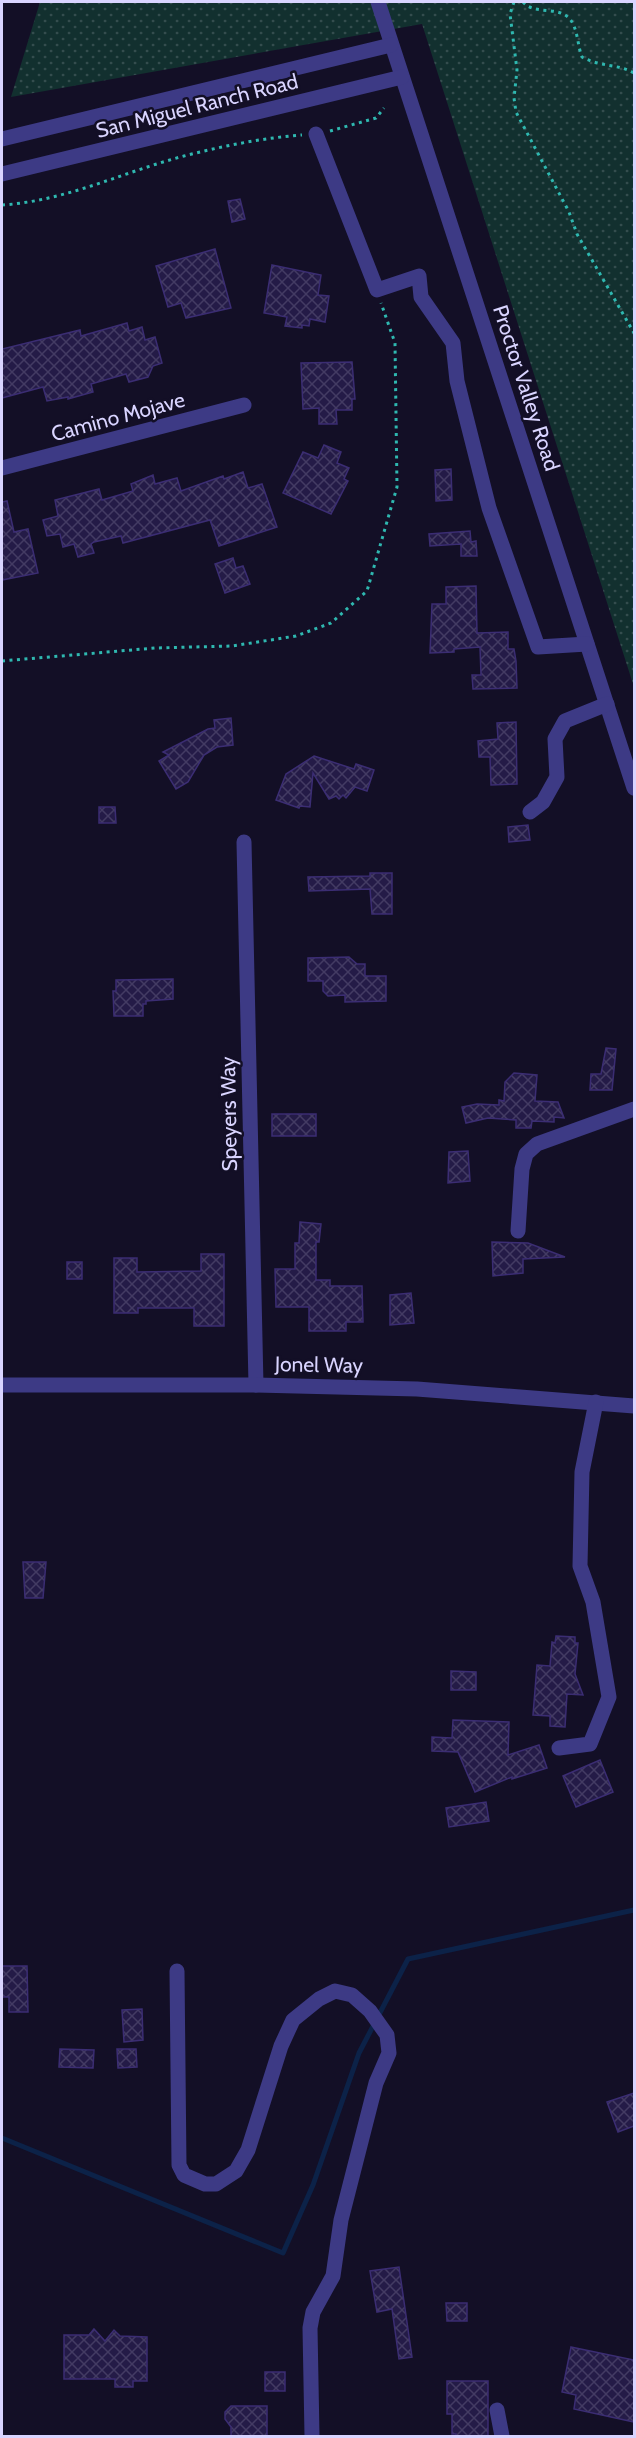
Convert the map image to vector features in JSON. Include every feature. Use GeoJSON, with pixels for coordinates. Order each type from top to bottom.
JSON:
{"type":"FeatureCollection","features":[{"type":"Feature","properties":{"kind":"street","name":"Proctor Valley Road"},"geometry":{"type":"LineString","coordinates":[[378,2],[634,788]]}},
{"type":"Feature","properties":{"kind":"street","name":"San Miguel Ranch Road"},"geometry":{"type":"LineString","coordinates":[[2,139],[391,45]]}},
{"type":"Feature","properties":{"kind":"street","name":"San Miguel Ranch Road"},"geometry":{"type":"LineString","coordinates":[[2,174],[402,77]]}},
{"type":"Feature","properties":{"kind":"street"},"geometry":{"type":"LineString","coordinates":[[316,134],[377,290],[419,276],[421,297],[453,343],[457,381],[489,508],[538,647],[587,644]]}},
{"type":"Feature","properties":{"kind":"street","name":"Camino Mojave"},"geometry":{"type":"LineString","coordinates":[[2,468],[244,405]]}},
{"type":"Feature","properties":{"kind":"street"},"geometry":{"type":"LineString","coordinates":[[530,812],[543,802],[556,777],[555,739],[565,721],[607,704]]}},
{"type":"Feature","properties":{"kind":"street","name":"Speyers Way"},"geometry":{"type":"LineString","coordinates":[[244,842],[256,1385]]}},
{"type":"Feature","properties":{"kind":"street"},"geometry":{"type":"LineString","coordinates":[[518,1231],[522,1169],[526,1154],[537,1144],[634,1109]]}},
{"type":"Feature","properties":{"kind":"street","name":"Jonel Way"},"geometry":{"type":"LineString","coordinates":[[2,1385],[256,1385],[417,1389],[634,1406]]}},
{"type":"Feature","properties":{"kind":"street"},"geometry":{"type":"LineString","coordinates":[[559,1748],[590,1744],[609,1697],[593,1602],[580,1566],[582,1472],[596,1402]]}},
{"type":"Feature","properties":{"kind":"street"},"geometry":{"type":"LineString","coordinates":[[177,1971],[179,2165],[184,2175],[205,2184],[216,2184],[236,2171],[248,2150],[281,2046],[293,2020],[319,1999],[335,1991],[352,1995],[363,2002],[387,2035],[389,2053],[376,2083],[341,2220],[333,2276],[314,2312],[310,2328],[312,2436]]}},
{"type":"Feature","properties":{"kind":"street"},"geometry":{"type":"LineString","coordinates":[[497,2410],[502,2436]]}},
{"type":"Feature","properties":{"kind":"path"},"geometry":{"type":"LineString","coordinates":[[514,2],[510,14],[516,70],[514,98],[516,112],[555,183],[577,234],[634,333]]}},
{"type":"Feature","properties":{"kind":"path"},"geometry":{"type":"LineString","coordinates":[[523,2],[535,11],[559,12],[568,18],[573,24],[582,57],[597,65],[628,69],[634,73]]}},
{"type":"Feature","properties":{"kind":"path"},"geometry":{"type":"LineString","coordinates":[[2,205],[29,203],[117,179],[182,156],[235,144],[316,134],[376,118],[384,108]]}},
{"type":"Feature","properties":{"kind":"path"},"geometry":{"type":"LineString","coordinates":[[2,661],[155,648],[232,646],[296,636],[331,623],[368,591],[397,486],[395,343],[377,290]]}},
{"type":"Feature","properties":{"kind":"green space"},"geometry":{"type":"Polygon","coordinates":[[[40,2],[634,2],[634,687],[422,24],[11,97],[40,2]]]}},
{"type":"Feature","properties":{"kind":"building"},"geometry":{"type":"Polygon","coordinates":[[[240,199],[245,219],[232,222],[228,201],[240,199]]]}},
{"type":"Feature","properties":{"kind":"building"},"geometry":{"type":"Polygon","coordinates":[[[215,249],[231,308],[186,318],[181,303],[168,307],[156,266],[215,249]]]}},
{"type":"Feature","properties":{"kind":"building"},"geometry":{"type":"Polygon","coordinates":[[[272,265],[321,275],[318,295],[329,296],[325,322],[310,319],[309,326],[302,325],[302,328],[285,326],[287,317],[264,313],[272,265]]]}},
{"type":"Feature","properties":{"kind":"building"},"geometry":{"type":"Polygon","coordinates":[[[127,323],[129,331],[142,327],[145,340],[155,337],[162,363],[153,366],[148,377],[129,382],[126,374],[91,384],[93,392],[68,399],[68,397],[47,401],[43,387],[2,398],[2,349],[80,330],[81,336],[127,323]]]}},
{"type":"Feature","properties":{"kind":"building"},"geometry":{"type":"Polygon","coordinates":[[[352,362],[355,399],[352,399],[352,410],[336,410],[337,424],[319,424],[319,408],[303,409],[301,363],[352,362]]]}},
{"type":"Feature","properties":{"kind":"building"},"geometry":{"type":"Polygon","coordinates":[[[324,445],[341,452],[337,463],[349,468],[344,479],[348,481],[331,514],[283,493],[303,452],[318,458],[324,445]]]}},
{"type":"Feature","properties":{"kind":"building"},"geometry":{"type":"Polygon","coordinates":[[[451,469],[452,500],[436,501],[435,470],[451,469]]]}},
{"type":"Feature","properties":{"kind":"building"},"geometry":{"type":"Polygon","coordinates":[[[243,472],[248,488],[262,484],[277,527],[219,546],[210,520],[123,543],[121,536],[94,542],[91,544],[94,553],[78,557],[74,544],[63,547],[60,534],[47,536],[43,520],[58,516],[55,500],[99,489],[102,500],[133,491],[131,484],[153,475],[155,484],[177,478],[181,491],[223,476],[224,479],[243,472]]]}},
{"type":"Feature","properties":{"kind":"building"},"geometry":{"type":"Polygon","coordinates":[[[7,501],[14,532],[28,529],[38,573],[2,580],[2,502],[7,501]]]}},
{"type":"Feature","properties":{"kind":"building"},"geometry":{"type":"Polygon","coordinates":[[[470,531],[471,542],[476,541],[477,556],[461,556],[461,544],[430,546],[429,534],[470,531]]]}},
{"type":"Feature","properties":{"kind":"building"},"geometry":{"type":"Polygon","coordinates":[[[233,558],[236,568],[243,566],[250,584],[225,593],[215,564],[233,558]]]}},
{"type":"Feature","properties":{"kind":"building"},"geometry":{"type":"Polygon","coordinates":[[[476,586],[477,633],[508,632],[508,649],[514,649],[516,661],[517,688],[473,689],[472,675],[481,675],[480,647],[454,649],[454,652],[430,653],[432,604],[446,604],[446,587],[476,586]]]}},
{"type":"Feature","properties":{"kind":"building"},"geometry":{"type":"Polygon","coordinates":[[[231,718],[233,745],[217,747],[204,755],[188,782],[176,789],[159,761],[169,755],[163,752],[208,729],[215,728],[214,720],[231,718]]]}},
{"type":"Feature","properties":{"kind":"building"},"geometry":{"type":"Polygon","coordinates":[[[516,722],[517,784],[491,785],[490,757],[479,757],[478,741],[498,739],[497,723],[516,722]]]}},
{"type":"Feature","properties":{"kind":"building"},"geometry":{"type":"Polygon","coordinates":[[[314,756],[354,769],[356,764],[374,770],[367,791],[355,787],[346,798],[343,795],[339,799],[336,796],[329,799],[313,773],[310,807],[300,806],[299,808],[276,800],[286,774],[314,756]]]}},
{"type":"Feature","properties":{"kind":"building"},"geometry":{"type":"Polygon","coordinates":[[[99,807],[115,807],[116,823],[99,823],[99,807]]]}},
{"type":"Feature","properties":{"kind":"building"},"geometry":{"type":"Polygon","coordinates":[[[528,825],[530,840],[509,842],[508,827],[528,825]]]}},
{"type":"Feature","properties":{"kind":"building"},"geometry":{"type":"Polygon","coordinates":[[[370,873],[392,873],[392,914],[372,914],[370,889],[309,891],[308,877],[370,876],[370,873]]]}},
{"type":"Feature","properties":{"kind":"building"},"geometry":{"type":"Polygon","coordinates":[[[349,957],[357,964],[365,964],[365,976],[386,976],[386,1001],[345,1002],[345,995],[328,996],[323,991],[323,981],[308,981],[308,958],[349,957]]]}},
{"type":"Feature","properties":{"kind":"building"},"geometry":{"type":"Polygon","coordinates":[[[173,979],[173,999],[146,1001],[146,1004],[143,1004],[143,1016],[114,1016],[113,991],[116,991],[116,980],[173,979]]]}},
{"type":"Feature","properties":{"kind":"building"},"geometry":{"type":"Polygon","coordinates":[[[606,1048],[616,1049],[612,1090],[590,1090],[591,1074],[601,1074],[606,1048]]]}},
{"type":"Feature","properties":{"kind":"building"},"geometry":{"type":"Polygon","coordinates":[[[514,1073],[537,1075],[535,1101],[558,1102],[564,1118],[554,1117],[554,1122],[532,1121],[531,1128],[516,1128],[516,1120],[488,1118],[466,1123],[462,1107],[477,1104],[499,1105],[499,1100],[504,1101],[505,1082],[514,1073]]]}},
{"type":"Feature","properties":{"kind":"building"},"geometry":{"type":"Polygon","coordinates":[[[272,1114],[316,1114],[316,1136],[272,1136],[272,1114]]]}},
{"type":"Feature","properties":{"kind":"building"},"geometry":{"type":"Polygon","coordinates":[[[468,1151],[470,1181],[448,1183],[449,1152],[468,1151]]]}},
{"type":"Feature","properties":{"kind":"building"},"geometry":{"type":"Polygon","coordinates":[[[300,1222],[321,1224],[319,1242],[316,1242],[316,1280],[330,1280],[330,1286],[362,1286],[363,1322],[346,1322],[346,1331],[309,1331],[309,1307],[276,1307],[275,1269],[295,1269],[295,1243],[299,1243],[300,1222]]]}},
{"type":"Feature","properties":{"kind":"building"},"geometry":{"type":"Polygon","coordinates":[[[492,1242],[528,1243],[565,1257],[523,1259],[523,1273],[493,1276],[492,1242]]]}},
{"type":"Feature","properties":{"kind":"building"},"geometry":{"type":"Polygon","coordinates":[[[201,1254],[224,1254],[224,1326],[194,1326],[194,1308],[138,1308],[138,1313],[114,1313],[114,1258],[137,1258],[137,1272],[201,1271],[201,1254]]]}},
{"type":"Feature","properties":{"kind":"building"},"geometry":{"type":"Polygon","coordinates":[[[67,1262],[82,1262],[82,1279],[67,1279],[67,1262]]]}},
{"type":"Feature","properties":{"kind":"building"},"geometry":{"type":"Polygon","coordinates":[[[411,1293],[414,1323],[390,1325],[390,1295],[411,1293]]]}},
{"type":"Feature","properties":{"kind":"building"},"geometry":{"type":"Polygon","coordinates":[[[23,1562],[46,1562],[43,1598],[25,1598],[23,1562]]]}},
{"type":"Feature","properties":{"kind":"building"},"geometry":{"type":"Polygon","coordinates":[[[556,1636],[575,1637],[575,1643],[578,1643],[575,1674],[583,1695],[567,1694],[565,1727],[550,1726],[550,1716],[533,1715],[537,1665],[550,1666],[552,1642],[555,1643],[556,1636]]]}},
{"type":"Feature","properties":{"kind":"building"},"geometry":{"type":"Polygon","coordinates":[[[451,1671],[476,1672],[476,1690],[451,1690],[451,1671]]]}},
{"type":"Feature","properties":{"kind":"building"},"geometry":{"type":"Polygon","coordinates":[[[453,1720],[509,1722],[508,1755],[539,1745],[547,1768],[512,1779],[512,1777],[475,1792],[458,1752],[432,1751],[432,1737],[452,1738],[453,1720]]]}},
{"type":"Feature","properties":{"kind":"building"},"geometry":{"type":"Polygon","coordinates":[[[600,1760],[613,1792],[576,1807],[563,1776],[600,1760]]]}},
{"type":"Feature","properties":{"kind":"building"},"geometry":{"type":"Polygon","coordinates":[[[486,1802],[489,1821],[449,1827],[446,1808],[486,1802]]]}},
{"type":"Feature","properties":{"kind":"building"},"geometry":{"type":"Polygon","coordinates":[[[2,1966],[27,1966],[28,2012],[9,2012],[9,1997],[2,1997],[2,1966]]]}},
{"type":"Feature","properties":{"kind":"building"},"geometry":{"type":"Polygon","coordinates":[[[142,2009],[143,2040],[124,2042],[122,2010],[142,2009]]]}},
{"type":"Feature","properties":{"kind":"building"},"geometry":{"type":"Polygon","coordinates":[[[60,2049],[94,2050],[93,2068],[59,2067],[60,2049]]]}},
{"type":"Feature","properties":{"kind":"building"},"geometry":{"type":"Polygon","coordinates":[[[117,2049],[136,2049],[137,2067],[118,2068],[117,2049]]]}},
{"type":"Feature","properties":{"kind":"building"},"geometry":{"type":"Polygon","coordinates":[[[634,2093],[634,2126],[618,2132],[607,2102],[634,2093]]]}},
{"type":"Feature","properties":{"kind":"building"},"geometry":{"type":"Polygon","coordinates":[[[399,2267],[412,2357],[399,2359],[392,2309],[377,2312],[370,2271],[399,2267]]]}},
{"type":"Feature","properties":{"kind":"building"},"geometry":{"type":"Polygon","coordinates":[[[446,2303],[467,2303],[467,2321],[447,2321],[446,2303]]]}},
{"type":"Feature","properties":{"kind":"building"},"geometry":{"type":"Polygon","coordinates":[[[94,2329],[105,2341],[114,2330],[120,2336],[147,2337],[147,2381],[133,2381],[133,2387],[115,2387],[115,2379],[64,2379],[64,2335],[89,2335],[94,2329]]]}},
{"type":"Feature","properties":{"kind":"building"},"geometry":{"type":"Polygon","coordinates":[[[571,2347],[634,2360],[634,2422],[574,2409],[576,2395],[562,2392],[571,2347]]]}},
{"type":"Feature","properties":{"kind":"building"},"geometry":{"type":"Polygon","coordinates":[[[265,2372],[285,2372],[285,2391],[265,2391],[265,2372]]]}},
{"type":"Feature","properties":{"kind":"building"},"geometry":{"type":"Polygon","coordinates":[[[447,2381],[488,2381],[488,2436],[452,2434],[452,2414],[447,2414],[447,2381]]]}},
{"type":"Feature","properties":{"kind":"building"},"geometry":{"type":"Polygon","coordinates":[[[231,2406],[267,2406],[267,2436],[231,2436],[231,2427],[225,2419],[225,2412],[231,2406]]]}},
{"type":"Feature","properties":{"kind":"waterway"},"geometry":{"type":"LineString","coordinates":[[2,2138],[283,2253],[313,2185],[359,2053],[408,1959],[634,1910]]}}]}
